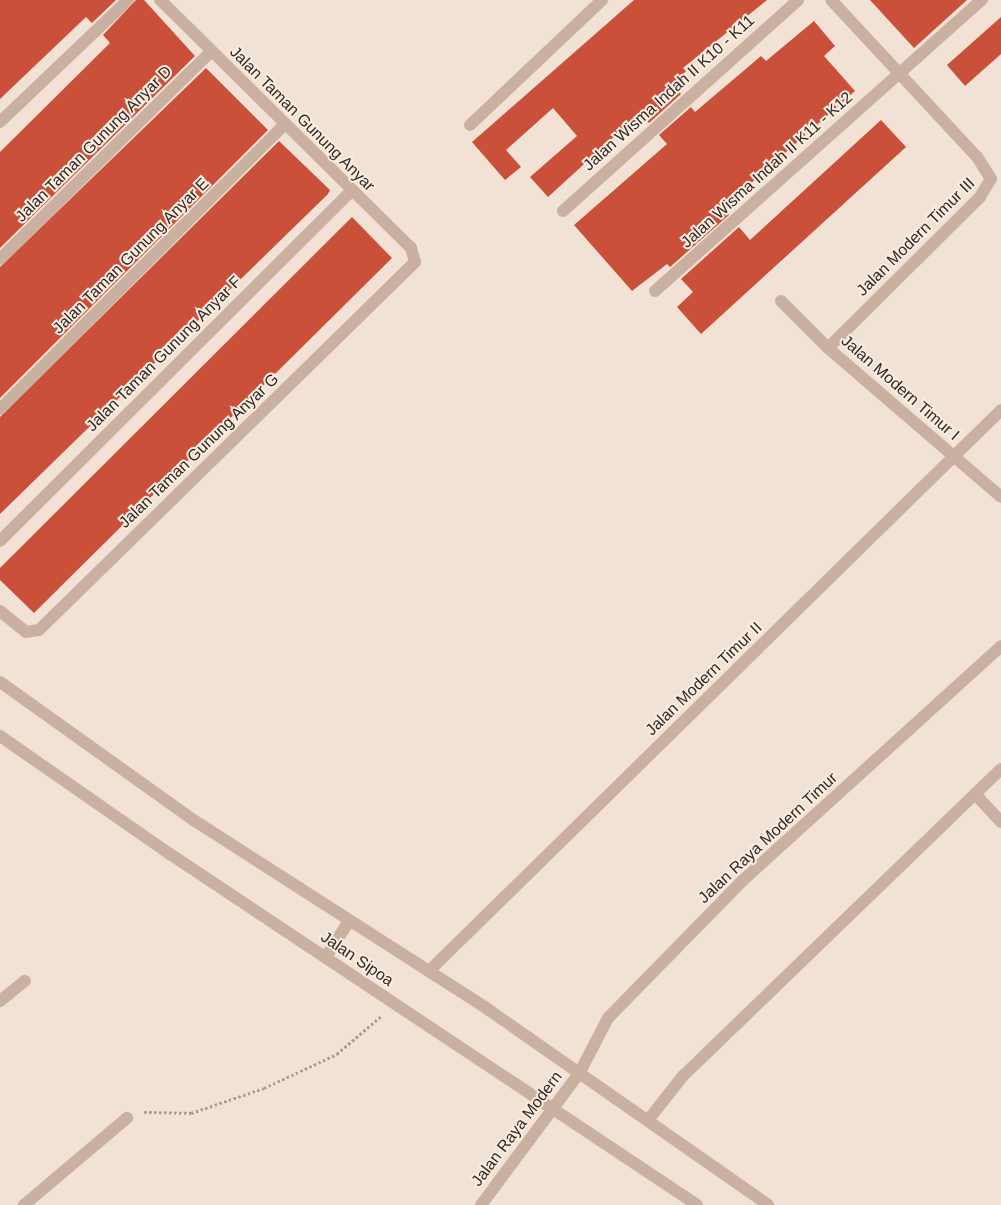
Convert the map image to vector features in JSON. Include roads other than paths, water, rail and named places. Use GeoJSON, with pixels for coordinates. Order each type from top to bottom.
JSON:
{"type":"FeatureCollection","features":[{"type":"Feature","properties":{"kind":"street"},"geometry":{"type":"LineString","coordinates":[[0,122],[128,0]]}},
{"type":"Feature","properties":{"kind":"street","name":"Jalan Taman Gunung Anyar"},"geometry":{"type":"LineString","coordinates":[[160,0],[210,52],[411,248],[415,262]]}},
{"type":"Feature","properties":{"kind":"street"},"geometry":{"type":"LineString","coordinates":[[470,125],[602,0]]}},
{"type":"Feature","properties":{"kind":"street","name":"Jalan Wisma Indah II K10 - K11"},"geometry":{"type":"LineString","coordinates":[[563,211],[798,0]]}},
{"type":"Feature","properties":{"kind":"street","name":"Jalan Modern Timur III"},"geometry":{"type":"LineString","coordinates":[[828,348],[989,187],[991,179],[977,157],[921,101],[900,74],[831,0]]}},
{"type":"Feature","properties":{"kind":"street","name":"Jalan Wisma Indah II K11 - K12"},"geometry":{"type":"LineString","coordinates":[[655,291],[982,0]]}},
{"type":"Feature","properties":{"kind":"street","name":"Jalan Taman Gunung Anyar D"},"geometry":{"type":"LineString","coordinates":[[0,259],[210,52]]}},
{"type":"Feature","properties":{"kind":"street","name":"Jalan Taman Gunung Anyar E"},"geometry":{"type":"LineString","coordinates":[[0,410],[284,125]]}},
{"type":"Feature","properties":{"kind":"street","name":"Jalan Taman Gunung Anyar F"},"geometry":{"type":"LineString","coordinates":[[0,541],[351,191]]}},
{"type":"Feature","properties":{"kind":"street","name":"Jalan Taman Gunung Anyar G"},"geometry":{"type":"LineString","coordinates":[[0,611],[26,632],[39,630],[415,262]]}},
{"type":"Feature","properties":{"kind":"street","name":"Jalan Modern Timur I"},"geometry":{"type":"LineString","coordinates":[[781,301],[828,348],[1001,497]]}},
{"type":"Feature","properties":{"kind":"street","name":"Jalan Modern Timur II"},"geometry":{"type":"LineString","coordinates":[[429,971],[956,458],[1001,410]]}},
{"type":"Feature","properties":{"kind":"street","name":"Jalan Raya Modern Timur"},"geometry":{"type":"LineString","coordinates":[[580,1072],[608,1018],[728,896],[1001,646]]}},
{"type":"Feature","properties":{"kind":"street"},"geometry":{"type":"LineString","coordinates":[[0,682],[195,820],[349,922],[429,971],[580,1072],[768,1205]]}},
{"type":"Feature","properties":{"kind":"street","name":"Jalan Sipoa"},"geometry":{"type":"LineString","coordinates":[[0,736],[394,1004],[697,1205]]}},
{"type":"Feature","properties":{"kind":"street"},"geometry":{"type":"LineString","coordinates":[[649,1119],[683,1076],[1001,769]]}},
{"type":"Feature","properties":{"kind":"street"},"geometry":{"type":"LineString","coordinates":[[975,794],[1001,822]]}},
{"type":"Feature","properties":{"kind":"street"},"geometry":{"type":"LineString","coordinates":[[326,957],[349,922]]}},
{"type":"Feature","properties":{"kind":"street"},"geometry":{"type":"LineString","coordinates":[[0,1001],[25,981]]}},
{"type":"Feature","properties":{"kind":"street","name":"Jalan Raya Modern"},"geometry":{"type":"LineString","coordinates":[[481,1205],[580,1072]]}},
{"type":"Feature","properties":{"kind":"street"},"geometry":{"type":"LineString","coordinates":[[24,1205],[127,1118]]}}]}
